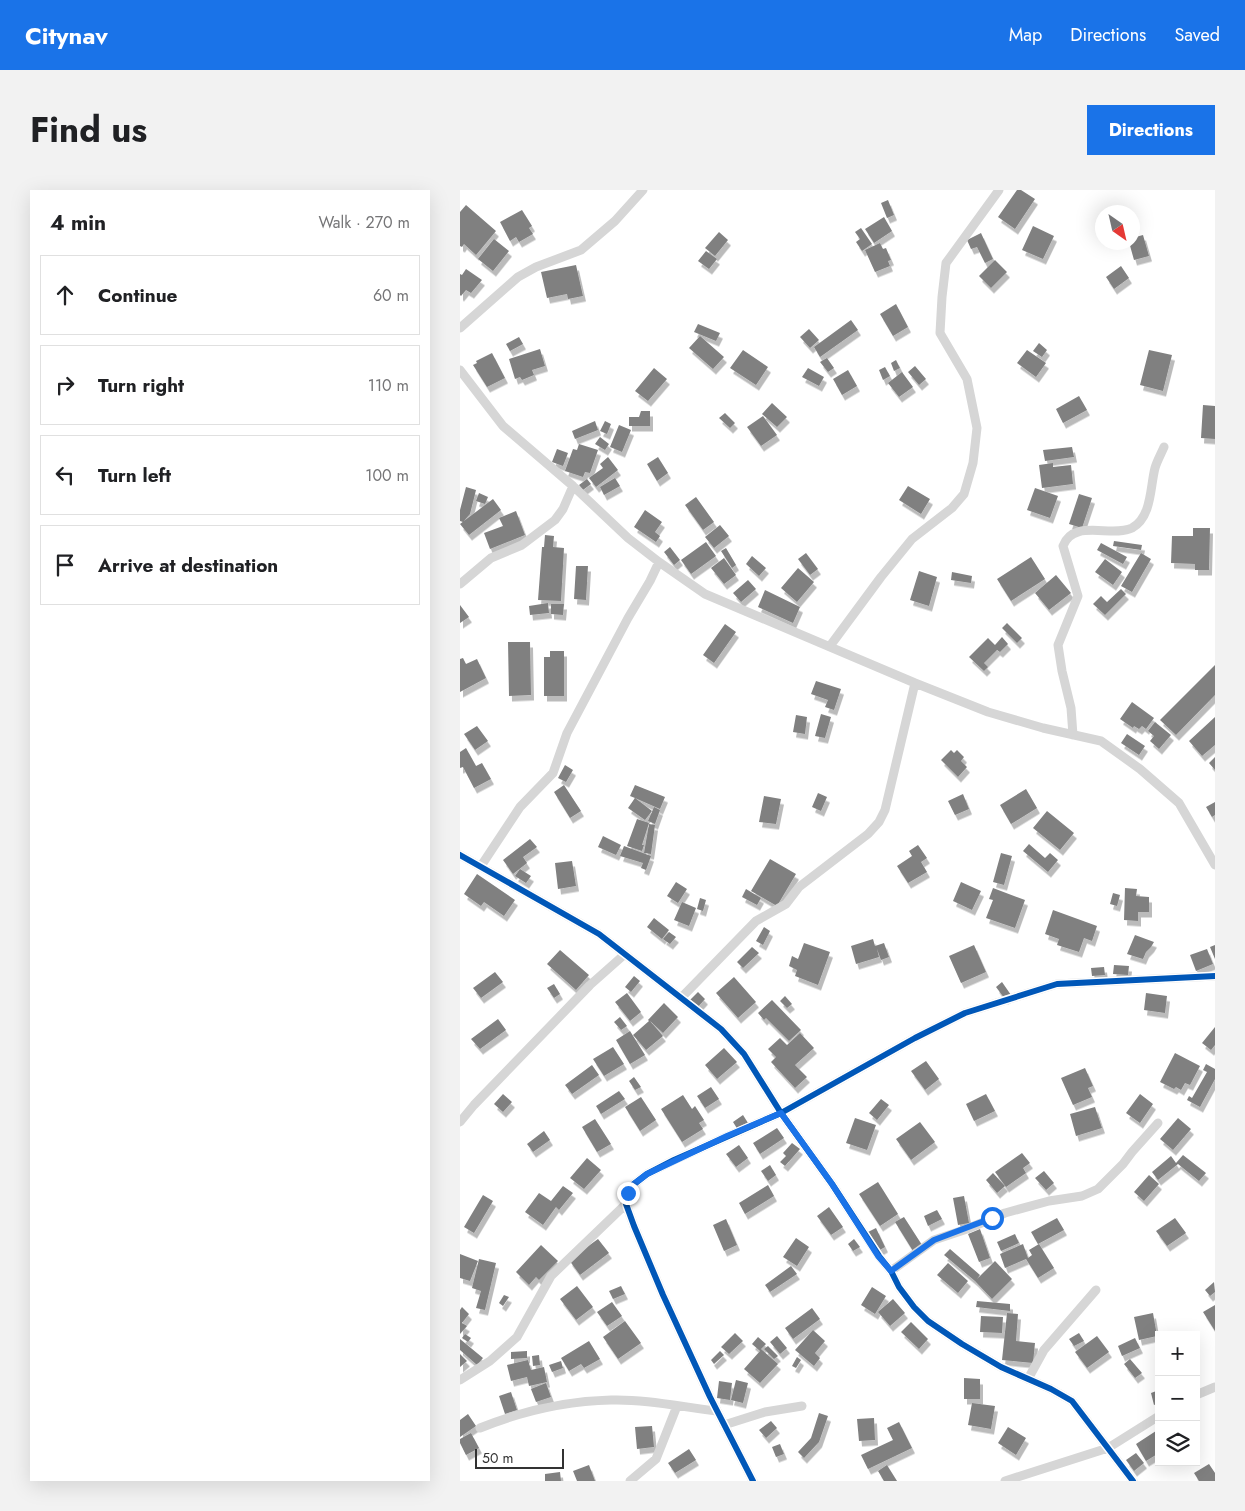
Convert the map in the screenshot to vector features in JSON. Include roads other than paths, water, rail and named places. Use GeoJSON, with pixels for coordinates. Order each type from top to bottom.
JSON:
{"type":"FeatureCollection","features":[{"type":"Feature","properties":{"kind":"street"},"geometry":{"type":"LineString","coordinates":[[460,328],[518,276],[536,267],[582,250],[644,190]]}},
{"type":"Feature","properties":{"kind":"street"},"geometry":{"type":"LineString","coordinates":[[830,646],[912,539],[952,508],[964,494],[973,463],[978,428],[966,379],[940,333],[942,297],[946,263],[999,190]]}},
{"type":"Feature","properties":{"kind":"street"},"geometry":{"type":"LineString","coordinates":[[460,370],[503,426],[573,486],[628,538],[705,594],[988,712],[1101,741],[1140,769],[1179,803],[1215,865]]}},
{"type":"Feature","properties":{"kind":"street"},"geometry":{"type":"LineString","coordinates":[[1073,735],[1071,708],[1058,645],[1078,596],[1063,546],[1065,539],[1071,534],[1084,531],[1131,528],[1138,523],[1147,509],[1155,467],[1164,447]]}},
{"type":"Feature","properties":{"kind":"street"},"geometry":{"type":"LineString","coordinates":[[460,584],[491,558],[522,544],[555,520],[563,509],[573,486]]}},
{"type":"Feature","properties":{"kind":"street"},"geometry":{"type":"LineString","coordinates":[[481,866],[520,807],[553,773],[567,733],[659,562]]}},
{"type":"Feature","properties":{"kind":"street"},"geometry":{"type":"LineString","coordinates":[[681,998],[756,921],[786,904],[799,887],[868,834],[879,822],[885,810],[915,683]]}},
{"type":"Feature","properties":{"kind":"street"},"geometry":{"type":"LineString","coordinates":[[460,854],[599,934],[721,1029],[744,1054],[781,1113],[832,1184],[914,1308],[928,1322],[962,1344],[1001,1366],[1072,1401],[1133,1481]]}},
{"type":"Feature","properties":{"kind":"street"},"geometry":{"type":"LineString","coordinates":[[460,1122],[474,1105],[584,992],[625,954]]}},
{"type":"Feature","properties":{"kind":"street"},"geometry":{"type":"LineString","coordinates":[[753,1481],[717,1411],[663,1295],[634,1226],[626,1204],[628,1193],[634,1184],[647,1174],[718,1140],[781,1113],[915,1038],[965,1013],[1057,984],[1215,976]]}},
{"type":"Feature","properties":{"kind":"street"},"geometry":{"type":"LineString","coordinates":[[891,1271],[934,1240],[1005,1213],[1082,1196],[1098,1189],[1123,1164],[1158,1123]]}},
{"type":"Feature","properties":{"kind":"street"},"geometry":{"type":"LineString","coordinates":[[460,1380],[490,1360],[517,1337],[551,1276],[626,1204]]}},
{"type":"Feature","properties":{"kind":"street"},"geometry":{"type":"LineString","coordinates":[[1028,1379],[1044,1350],[1096,1290]]}},
{"type":"Feature","properties":{"kind":"street"},"geometry":{"type":"LineString","coordinates":[[1200,1393],[1215,1386]]}},
{"type":"Feature","properties":{"kind":"street"},"geometry":{"type":"LineString","coordinates":[[480,1428],[535,1409],[569,1402],[612,1400],[717,1411]]}},
{"type":"Feature","properties":{"kind":"street"},"geometry":{"type":"LineString","coordinates":[[630,1481],[656,1459],[677,1406]]}},
{"type":"Feature","properties":{"kind":"street"},"geometry":{"type":"LineString","coordinates":[[724,1425],[765,1412],[802,1406]]}},
{"type":"Feature","properties":{"kind":"street"},"geometry":{"type":"LineString","coordinates":[[1005,1481],[1108,1448],[1155,1419]]}}]}
